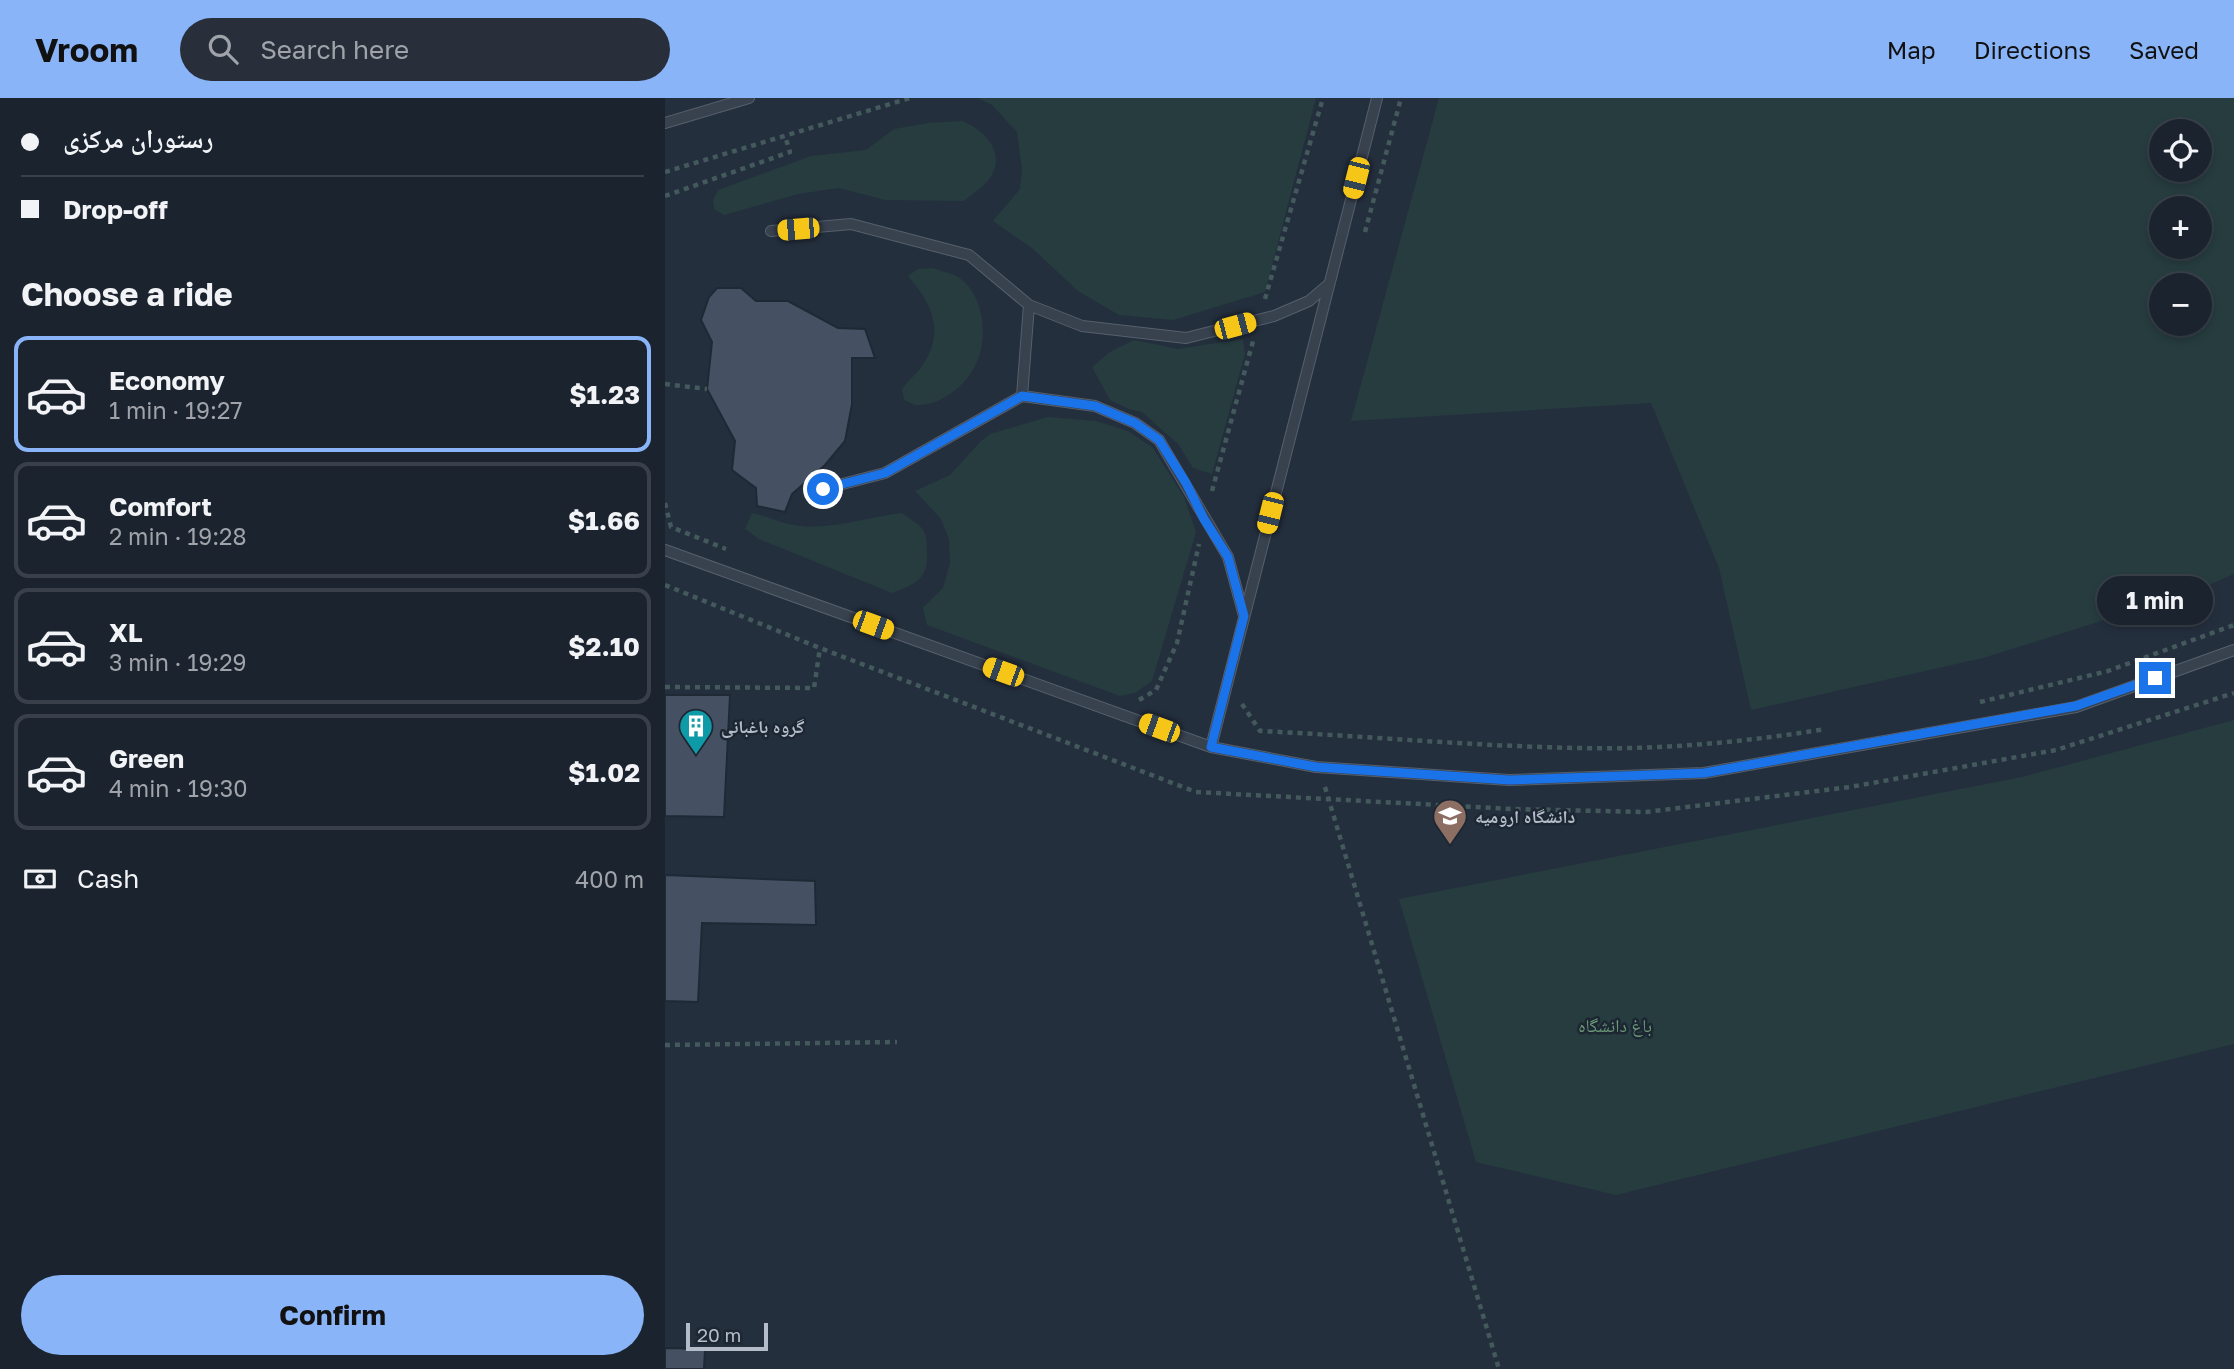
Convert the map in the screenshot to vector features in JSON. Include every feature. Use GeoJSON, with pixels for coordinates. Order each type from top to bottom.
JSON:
{"type":"FeatureCollection","features":[{"type":"Feature","properties":{"kind":"lane"},"geometry":{"type":"LineString","coordinates":[[665,123],[749,98]]}},
{"type":"Feature","properties":{"kind":"lane"},"geometry":{"type":"LineString","coordinates":[[1211,747],[1377,98]]}},
{"type":"Feature","properties":{"kind":"lane"},"geometry":{"type":"LineString","coordinates":[[771,231],[851,224],[969,254],[1029,305],[1082,326],[1186,338],[1259,320],[1309,301],[1329,284]]}},
{"type":"Feature","properties":{"kind":"lane"},"geometry":{"type":"LineString","coordinates":[[1022,396],[1029,305]]}},
{"type":"Feature","properties":{"kind":"lane"},"geometry":{"type":"LineString","coordinates":[[823,489],[885,473],[1022,396],[1095,406],[1135,423],[1159,440],[1228,557],[1244,616]]}},
{"type":"Feature","properties":{"kind":"lane"},"geometry":{"type":"LineString","coordinates":[[665,550],[1211,747],[1316,767],[1509,780],[1704,773],[2076,706],[2234,650]]}},
{"type":"Feature","properties":{"kind":"path"},"geometry":{"type":"LineString","coordinates":[[665,172],[910,98]]}},
{"type":"Feature","properties":{"kind":"path"},"geometry":{"type":"LineString","coordinates":[[1132,704],[1156,690],[1177,643],[1204,519],[1323,98]]}},
{"type":"Feature","properties":{"kind":"path"},"geometry":{"type":"LineString","coordinates":[[665,197],[790,152],[785,136]]}},
{"type":"Feature","properties":{"kind":"path"},"geometry":{"type":"LineString","coordinates":[[665,384],[707,389]]}},
{"type":"Feature","properties":{"kind":"path"},"geometry":{"type":"LineString","coordinates":[[665,503],[671,527]]}},
{"type":"Feature","properties":{"kind":"path"},"geometry":{"type":"LineString","coordinates":[[665,584],[820,648],[1196,792],[1513,809],[1646,812],[1850,787],[2056,750],[2234,693]]}},
{"type":"Feature","properties":{"kind":"path"},"geometry":{"type":"LineString","coordinates":[[1976,703],[2108,670],[2234,625]]}},
{"type":"Feature","properties":{"kind":"path"},"geometry":{"type":"LineString","coordinates":[[665,687],[814,688],[820,648]]}},
{"type":"Feature","properties":{"kind":"path"},"geometry":{"type":"LineString","coordinates":[[1240,701],[1260,730],[1579,748],[1684,745],[1758,739],[1839,727]]}},
{"type":"Feature","properties":{"kind":"path"},"geometry":{"type":"LineString","coordinates":[[1316,767],[1329,799],[1499,1369]]}},
{"type":"Feature","properties":{"kind":"path"},"geometry":{"type":"LineString","coordinates":[[665,1045],[897,1042]]}},
{"type":"Feature","properties":{"kind":"green space"},"geometry":{"type":"Polygon","coordinates":[[[978,98],[1316,98],[1265,292],[1173,320],[1119,315],[1078,291],[1033,249],[993,221],[1020,189],[1022,169],[1017,132],[992,105],[978,98]]]}},
{"type":"Feature","properties":{"kind":"green space"},"geometry":{"type":"Polygon","coordinates":[[[1439,98],[2234,98],[2234,574],[2187,594],[1983,658],[1751,710],[1719,568],[1651,403],[1351,421],[1439,98]]]}},
{"type":"Feature","properties":{"kind":"green space"},"geometry":{"type":"Polygon","coordinates":[[[962,121],[985,136],[995,151],[996,160],[990,178],[964,201],[885,200],[839,188],[798,194],[724,215],[714,209],[713,200],[718,190],[811,156],[866,150],[894,129],[962,121]]]}},
{"type":"Feature","properties":{"kind":"green space"},"geometry":{"type":"Polygon","coordinates":[[[933,268],[958,277],[974,294],[982,318],[982,344],[975,366],[959,387],[936,402],[917,405],[904,400],[902,389],[924,363],[934,340],[934,328],[929,307],[908,276],[918,269],[933,268]]]}},
{"type":"Feature","properties":{"kind":"green space"},"geometry":{"type":"Polygon","coordinates":[[[1243,339],[1245,354],[1212,474],[1193,468],[1178,444],[1142,412],[1110,400],[1092,367],[1110,352],[1134,340],[1178,349],[1243,339]]]}},
{"type":"Feature","properties":{"kind":"green space"},"geometry":{"type":"Polygon","coordinates":[[[1048,417],[1096,421],[1128,431],[1153,448],[1184,497],[1196,532],[1152,681],[1135,693],[1120,696],[927,625],[923,608],[943,588],[950,563],[949,539],[941,519],[915,491],[950,475],[990,434],[1048,417]]]}},
{"type":"Feature","properties":{"kind":"green space"},"geometry":{"type":"Polygon","coordinates":[[[752,513],[789,524],[821,526],[902,513],[924,532],[927,546],[926,569],[914,583],[892,593],[759,539],[745,529],[752,513]]]}},
{"type":"Feature","properties":{"kind":"green space","name":"باغ دانشگاه"},"geometry":{"type":"Polygon","coordinates":[[[2234,720],[2234,1044],[1616,1195],[1476,1162],[1399,899],[2022,777],[2234,720]]]}},
{"type":"Feature","properties":{"kind":"building"},"geometry":{"type":"Polygon","coordinates":[[[717,288],[741,288],[756,301],[788,301],[838,328],[865,329],[875,358],[852,358],[852,404],[845,441],[825,465],[792,494],[785,512],[757,506],[756,488],[732,470],[735,441],[707,389],[712,342],[701,320],[709,297],[717,288]]]}},
{"type":"Feature","properties":{"kind":"building","name":"گروه باغبانی"},"geometry":{"type":"Polygon","coordinates":[[[665,695],[730,695],[724,817],[665,816],[665,695]]]}},
{"type":"Feature","properties":{"kind":"building"},"geometry":{"type":"Polygon","coordinates":[[[665,875],[815,881],[816,925],[702,923],[698,1002],[665,1001],[665,875]]]}},
{"type":"Feature","properties":{"kind":"building"},"geometry":{"type":"Polygon","coordinates":[[[665,1348],[705,1349],[704,1369],[665,1369],[665,1348]]]}},
{"type":"Feature","properties":{"kind":"place","name":"گروه باغبانی"},"geometry":{"type":"Point","coordinates":[696,756]}},
{"type":"Feature","properties":{"kind":"place","name":"دانشگاه ارومیه"},"geometry":{"type":"Point","coordinates":[1450,846]}},
{"type":"Feature","properties":{"kind":"route"},"geometry":{"type":"LineString","coordinates":[[823,489],[885,473],[1022,396],[1095,406],[1135,423],[1159,440],[1228,557],[1244,616],[1211,747],[1316,767],[1509,780],[1704,773],[2076,706],[2155,678]]}}]}
